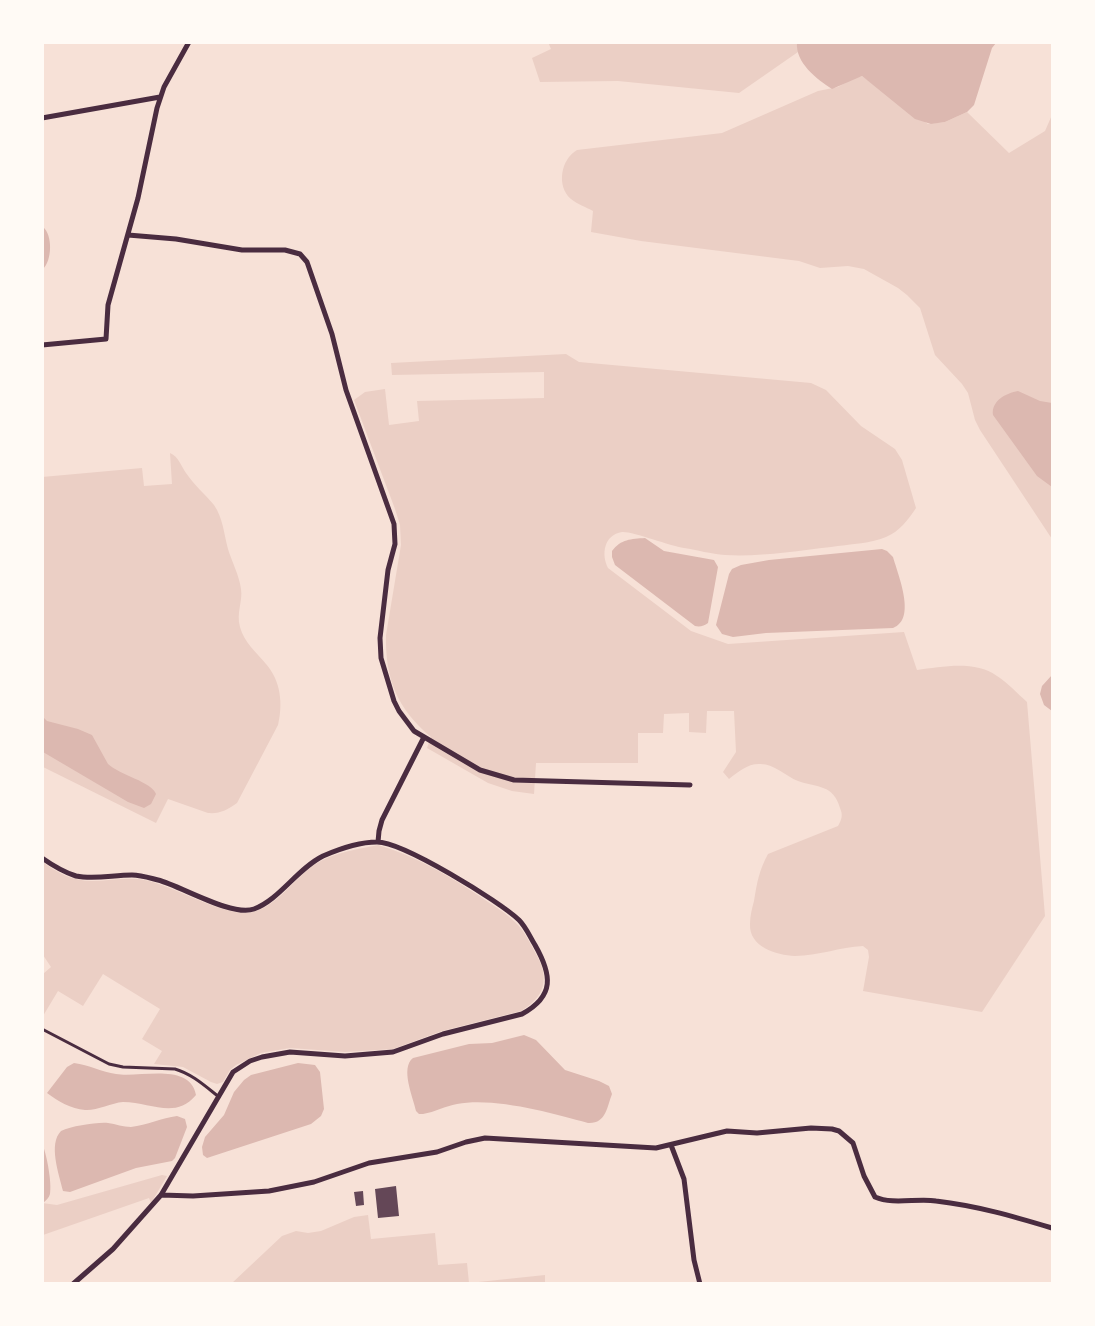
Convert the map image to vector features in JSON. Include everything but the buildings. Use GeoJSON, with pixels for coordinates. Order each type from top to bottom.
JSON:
{"type":"FeatureCollection","features":[{"type":"Feature","properties":{"kind":"street"},"geometry":{"type":"LineString","coordinates":[[42,345],[106,339],[108,305],[138,198],[160,97],[188,42]]}},
{"type":"Feature","properties":{"kind":"street"},"geometry":{"type":"LineString","coordinates":[[42,118],[160,97]]}},
{"type":"Feature","properties":{"kind":"street"},"geometry":{"type":"LineString","coordinates":[[128,235],[176,239],[242,250],[286,250],[300,254],[307,262],[332,334],[349,399],[394,524],[395,544],[388,570],[380,638],[381,658],[398,710],[410,727],[480,770],[514,780],[527,782],[690,785]]}},
{"type":"Feature","properties":{"kind":"street"},"geometry":{"type":"LineString","coordinates":[[378,842],[382,820],[424,737]]}},
{"type":"Feature","properties":{"kind":"street"},"geometry":{"type":"LineString","coordinates":[[42,858],[76,876],[91,878],[133,875],[148,877],[210,901],[244,910],[254,909],[268,902],[309,864],[323,856],[342,848],[378,842],[420,857],[453,875],[504,909],[518,920],[545,962],[547,972],[547,983],[542,998],[533,1008],[522,1014],[444,1034],[393,1052],[345,1056],[290,1052],[250,1061],[233,1072],[161,1195],[113,1249],[73,1284]]}},
{"type":"Feature","properties":{"kind":"street"},"geometry":{"type":"LineString","coordinates":[[161,1195],[193,1196],[269,1191],[314,1182],[368,1163],[437,1152],[485,1138],[656,1148],[727,1131],[758,1133],[810,1128],[839,1131],[853,1144],[864,1176],[875,1197],[886,1200],[933,1200],[979,1207],[1052,1228]]}},
{"type":"Feature","properties":{"kind":"street"},"geometry":{"type":"LineString","coordinates":[[671,1145],[684,1179],[694,1260],[700,1284]]}},
{"type":"Feature","properties":{"kind":"lane"},"geometry":{"type":"LineString","coordinates":[[42,1029],[109,1064],[123,1067],[183,1071],[219,1097]]}},
{"type":"Feature","properties":{"kind":"shaded area"},"geometry":{"type":"Polygon","coordinates":[[[548,42],[797,42],[798,52],[739,93],[618,81],[540,82],[532,58],[551,49],[548,42]]]}},
{"type":"Feature","properties":{"kind":"shaded area"},"geometry":{"type":"Polygon","coordinates":[[[797,42],[996,43],[992,48],[974,105],[967,112],[945,122],[931,124],[915,119],[862,76],[832,89],[808,70],[797,50],[797,42]]]}},
{"type":"Feature","properties":{"kind":"shaded area"},"geometry":{"type":"Polygon","coordinates":[[[862,76],[928,124],[945,122],[967,112],[1009,153],[1045,131],[1052,115],[1052,539],[980,430],[975,420],[968,393],[935,355],[920,308],[898,288],[864,269],[848,266],[820,268],[799,261],[641,241],[591,232],[593,211],[571,199],[563,187],[562,173],[564,166],[577,150],[722,133],[818,91],[838,87],[862,76]]]}},
{"type":"Feature","properties":{"kind":"shaded area"},"geometry":{"type":"Polygon","coordinates":[[[43,227],[50,242],[50,254],[43,269],[43,227]]]}},
{"type":"Feature","properties":{"kind":"shaded area"},"geometry":{"type":"Polygon","coordinates":[[[566,354],[579,362],[811,383],[826,390],[861,426],[895,449],[902,460],[916,508],[900,528],[891,535],[880,539],[859,544],[791,552],[738,555],[684,548],[622,532],[611,537],[608,541],[605,557],[608,568],[691,631],[728,644],[904,632],[917,670],[947,666],[979,668],[1001,679],[1027,702],[1045,916],[982,1012],[863,991],[869,957],[868,950],[863,946],[795,956],[772,952],[754,939],[750,924],[751,915],[762,866],[768,854],[838,826],[842,815],[837,800],[829,791],[793,779],[775,768],[764,764],[751,765],[729,779],[723,772],[736,752],[734,711],[707,711],[706,733],[689,732],[689,713],[664,714],[663,733],[638,733],[638,763],[536,763],[534,794],[512,791],[488,783],[427,748],[431,737],[409,715],[402,704],[395,692],[388,665],[386,635],[401,545],[400,525],[354,400],[365,392],[385,389],[389,425],[419,421],[417,401],[544,398],[544,372],[392,375],[391,363],[566,354]]]}},
{"type":"Feature","properties":{"kind":"shaded area"},"geometry":{"type":"Polygon","coordinates":[[[1018,391],[1040,401],[1052,403],[1052,487],[1037,476],[993,415],[994,406],[1000,398],[1018,391]]]}},
{"type":"Feature","properties":{"kind":"shaded area"},"geometry":{"type":"Polygon","coordinates":[[[170,453],[178,459],[189,477],[214,505],[219,515],[241,589],[240,627],[247,642],[275,678],[280,693],[280,709],[278,725],[237,803],[223,811],[208,813],[168,799],[156,823],[43,767],[42,477],[142,468],[144,486],[172,484],[170,453]]]}},
{"type":"Feature","properties":{"kind":"shaded area"},"geometry":{"type":"Polygon","coordinates":[[[645,538],[664,551],[714,560],[718,567],[708,623],[702,626],[695,626],[615,565],[612,551],[615,547],[627,540],[645,538]]]}},
{"type":"Feature","properties":{"kind":"shaded area"},"geometry":{"type":"Polygon","coordinates":[[[882,549],[893,557],[904,596],[904,616],[900,623],[893,628],[766,633],[733,637],[722,634],[716,625],[729,574],[732,569],[741,565],[769,560],[882,549]]]}},
{"type":"Feature","properties":{"kind":"shaded area"},"geometry":{"type":"Polygon","coordinates":[[[1052,675],[1052,711],[1044,705],[1040,694],[1042,686],[1052,675]]]}},
{"type":"Feature","properties":{"kind":"shaded area"},"geometry":{"type":"Polygon","coordinates":[[[43,717],[47,721],[78,729],[92,735],[108,764],[153,790],[156,794],[151,804],[144,808],[128,802],[43,752],[43,717]]]}},
{"type":"Feature","properties":{"kind":"shaded area"},"geometry":{"type":"Polygon","coordinates":[[[378,845],[406,855],[444,874],[469,889],[515,922],[529,941],[543,971],[543,986],[540,993],[529,1006],[521,1011],[442,1031],[393,1049],[345,1052],[290,1048],[261,1053],[236,1065],[230,1070],[223,1082],[217,1084],[183,1067],[154,1064],[162,1051],[142,1039],[160,1009],[103,974],[83,1006],[58,991],[43,1016],[43,974],[51,967],[43,955],[43,862],[54,870],[78,880],[135,879],[149,881],[216,907],[243,913],[253,912],[269,905],[317,863],[342,853],[378,845]]]}},
{"type":"Feature","properties":{"kind":"shaded area"},"geometry":{"type":"Polygon","coordinates":[[[524,1035],[536,1040],[565,1070],[609,1086],[612,1094],[605,1114],[599,1121],[588,1123],[523,1107],[472,1102],[448,1106],[423,1114],[419,1114],[416,1111],[407,1075],[409,1063],[413,1058],[469,1044],[492,1043],[524,1035]]]}},
{"type":"Feature","properties":{"kind":"shaded area"},"geometry":{"type":"Polygon","coordinates":[[[74,1063],[116,1074],[174,1075],[184,1078],[192,1085],[196,1095],[180,1107],[171,1108],[123,1102],[89,1110],[75,1108],[60,1102],[47,1093],[67,1067],[74,1063]]]}},
{"type":"Feature","properties":{"kind":"shaded area"},"geometry":{"type":"Polygon","coordinates":[[[298,1063],[315,1065],[320,1072],[324,1109],[321,1116],[311,1124],[207,1158],[203,1155],[202,1147],[205,1137],[224,1115],[234,1092],[244,1080],[251,1075],[298,1063]]]}},
{"type":"Feature","properties":{"kind":"shaded area"},"geometry":{"type":"Polygon","coordinates":[[[177,1116],[185,1119],[187,1127],[175,1158],[172,1161],[136,1168],[70,1192],[63,1191],[55,1151],[55,1143],[61,1131],[98,1123],[131,1127],[177,1116]]]}},
{"type":"Feature","properties":{"kind":"shaded area"},"geometry":{"type":"Polygon","coordinates":[[[43,1146],[49,1170],[50,1194],[43,1203],[43,1146]]]}},
{"type":"Feature","properties":{"kind":"shaded area"},"geometry":{"type":"Polygon","coordinates":[[[162,1175],[167,1176],[151,1203],[149,1198],[43,1235],[42,1203],[57,1205],[162,1175]]]}},
{"type":"Feature","properties":{"kind":"shaded area"},"geometry":{"type":"Polygon","coordinates":[[[368,1215],[371,1239],[435,1233],[438,1265],[467,1263],[469,1283],[232,1283],[282,1236],[296,1231],[308,1233],[321,1231],[354,1217],[368,1215]]]}},
{"type":"Feature","properties":{"kind":"shaded area"},"geometry":{"type":"Polygon","coordinates":[[[545,1275],[545,1283],[469,1283],[545,1275]]]}}]}
